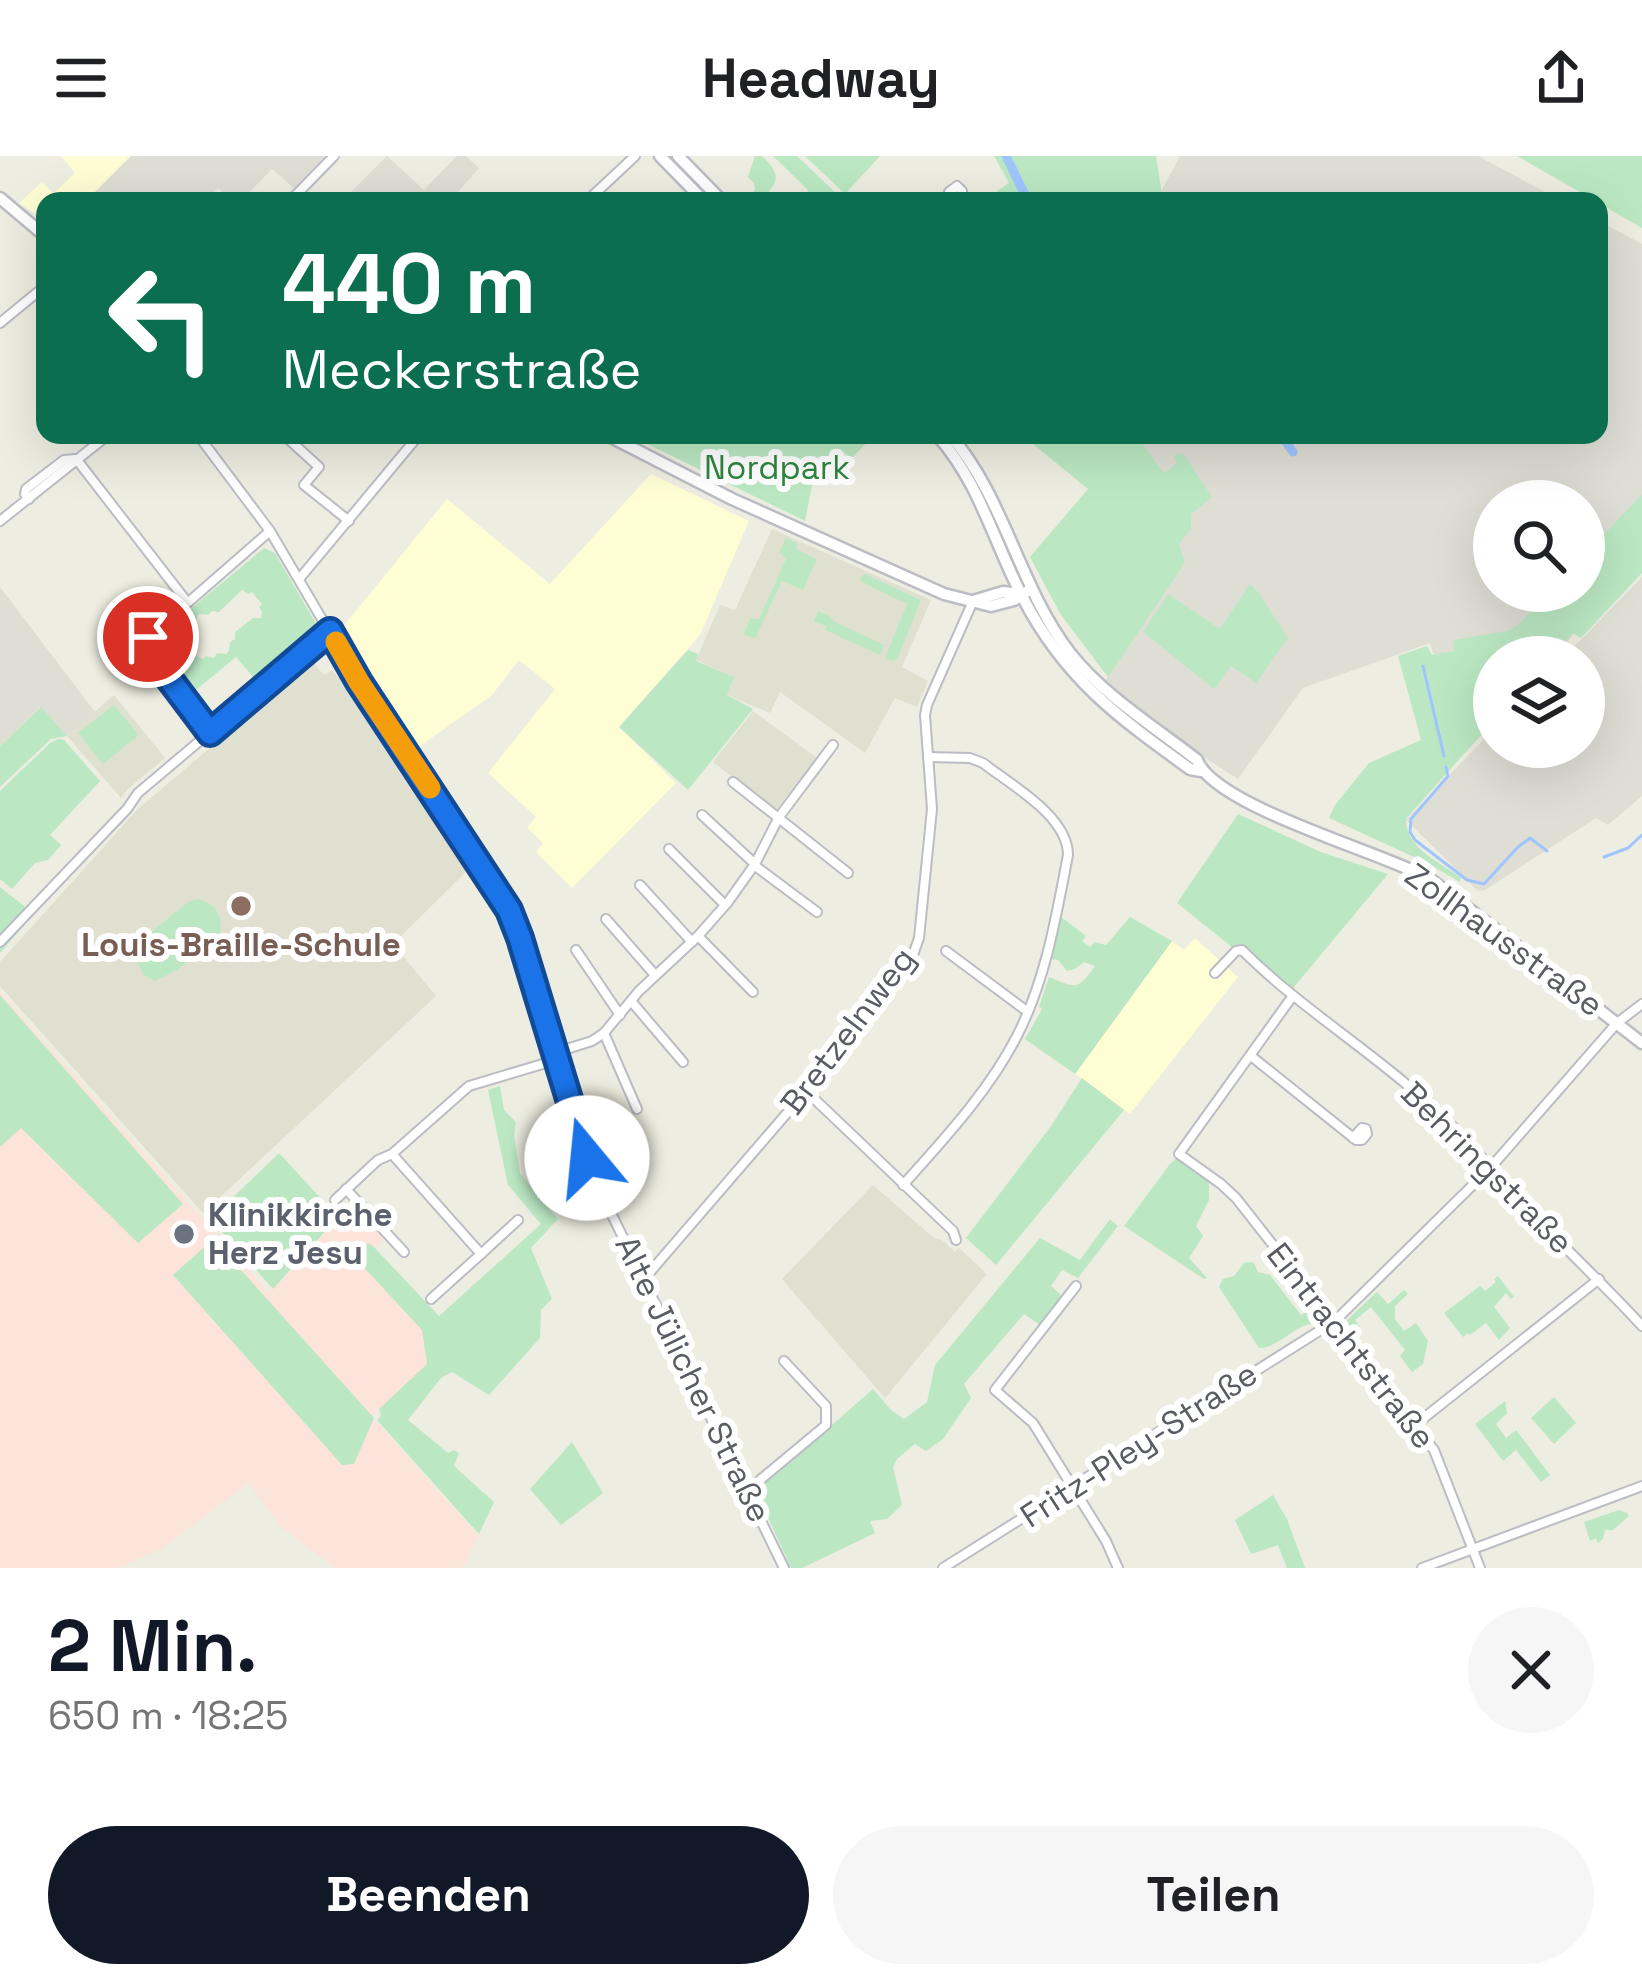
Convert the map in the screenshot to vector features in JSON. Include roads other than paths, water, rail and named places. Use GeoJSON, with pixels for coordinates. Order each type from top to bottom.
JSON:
{"type":"FeatureCollection","features":[{"type":"Feature","properties":{"kind":"street"},"geometry":{"type":"LineString","coordinates":[[299,192],[334,156]]}},
{"type":"Feature","properties":{"kind":"street"},"geometry":{"type":"LineString","coordinates":[[597,192],[635,156]]}},
{"type":"Feature","properties":{"kind":"street"},"geometry":{"type":"LineString","coordinates":[[660,156],[695,192]]}},
{"type":"Feature","properties":{"kind":"street"},"geometry":{"type":"LineString","coordinates":[[678,156],[713,192]]}},
{"type":"Feature","properties":{"kind":"street"},"geometry":{"type":"LineString","coordinates":[[0,198],[36,228]]}},
{"type":"Feature","properties":{"kind":"street"},"geometry":{"type":"LineString","coordinates":[[0,323],[36,293]]}},
{"type":"Feature","properties":{"kind":"street"},"geometry":{"type":"LineString","coordinates":[[0,521],[29,499],[26,489],[64,460],[77,460],[97,444]]}},
{"type":"Feature","properties":{"kind":"street","name":"Alte Jülicher Straße"},"geometry":{"type":"LineString","coordinates":[[206,444],[270,531],[359,682],[509,910],[594,1178],[784,1568]]}},
{"type":"Feature","properties":{"kind":"street"},"geometry":{"type":"LineString","coordinates":[[294,444],[319,467],[304,485],[349,521]]}},
{"type":"Feature","properties":{"kind":"street"},"geometry":{"type":"LineString","coordinates":[[300,578],[412,444]]}},
{"type":"Feature","properties":{"kind":"street"},"geometry":{"type":"LineString","coordinates":[[624,444],[725,496],[944,594],[973,601],[1003,592],[1026,592]]}},
{"type":"Feature","properties":{"kind":"street"},"geometry":{"type":"LineString","coordinates":[[943,444],[973,485],[1026,592]]}},
{"type":"Feature","properties":{"kind":"street"},"geometry":{"type":"LineString","coordinates":[[956,444],[982,481],[1026,592]]}},
{"type":"Feature","properties":{"kind":"street"},"geometry":{"type":"LineString","coordinates":[[77,460],[187,602]]}},
{"type":"Feature","properties":{"kind":"street"},"geometry":{"type":"LineString","coordinates":[[210,733],[144,643],[270,531]]}},
{"type":"Feature","properties":{"kind":"street","name":"Zollhausstraße"},"geometry":{"type":"LineString","coordinates":[[1026,592],[1062,661],[1092,693],[1190,769],[1277,816],[1430,879],[1642,1042]]}},
{"type":"Feature","properties":{"kind":"street","name":"Bretzelnweg"},"geometry":{"type":"LineString","coordinates":[[644,1279],[806,1091],[917,947],[932,808],[927,705],[973,601]]}},
{"type":"Feature","properties":{"kind":"street"},"geometry":{"type":"LineString","coordinates":[[0,942],[138,794],[330,631]]}},
{"type":"Feature","properties":{"kind":"street"},"geometry":{"type":"LineString","coordinates":[[334,1200],[469,1086],[604,1033],[725,905],[754,865],[778,817],[832,745]]}},
{"type":"Feature","properties":{"kind":"street"},"geometry":{"type":"LineString","coordinates":[[903,1185],[978,1096],[1028,1012],[1045,967],[1068,855],[1064,833],[1049,814],[983,763],[928,757]]}},
{"type":"Feature","properties":{"kind":"street"},"geometry":{"type":"LineString","coordinates":[[733,782],[848,873]]}},
{"type":"Feature","properties":{"kind":"street"},"geometry":{"type":"LineString","coordinates":[[702,815],[754,865],[817,912]]}},
{"type":"Feature","properties":{"kind":"street"},"geometry":{"type":"LineString","coordinates":[[669,849],[725,905]]}},
{"type":"Feature","properties":{"kind":"street"},"geometry":{"type":"LineString","coordinates":[[640,884],[753,992]]}},
{"type":"Feature","properties":{"kind":"street"},"geometry":{"type":"LineString","coordinates":[[607,919],[656,975]]}},
{"type":"Feature","properties":{"kind":"street"},"geometry":{"type":"LineString","coordinates":[[576,950],[620,1015]]}},
{"type":"Feature","properties":{"kind":"street","name":"Behringstraße"},"geometry":{"type":"LineString","coordinates":[[1215,973],[1242,950],[1292,997],[1425,1100],[1642,1326]]}},
{"type":"Feature","properties":{"kind":"street"},"geometry":{"type":"LineString","coordinates":[[946,951],[1028,1012]]}},
{"type":"Feature","properties":{"kind":"street"},"geometry":{"type":"LineString","coordinates":[[1292,997],[1251,1056],[1353,1138]]}},
{"type":"Feature","properties":{"kind":"street"},"geometry":{"type":"LineString","coordinates":[[631,1000],[683,1062]]}},
{"type":"Feature","properties":{"kind":"street","name":"Fritz-Pley-Straße"},"geometry":{"type":"LineString","coordinates":[[943,1568],[1335,1321],[1492,1166],[1617,1023],[1642,1004]]}},
{"type":"Feature","properties":{"kind":"street"},"geometry":{"type":"LineString","coordinates":[[604,1033],[637,1109]]}},
{"type":"Feature","properties":{"kind":"street","name":"Eintrachtstraße"},"geometry":{"type":"LineString","coordinates":[[1251,1056],[1179,1154],[1236,1198],[1415,1425],[1439,1460],[1480,1568]]}},
{"type":"Feature","properties":{"kind":"street"},"geometry":{"type":"LineString","coordinates":[[806,1091],[956,1240]]}},
{"type":"Feature","properties":{"kind":"street"},"geometry":{"type":"LineString","coordinates":[[392,1154],[481,1254]]}},
{"type":"Feature","properties":{"kind":"street"},"geometry":{"type":"LineString","coordinates":[[346,1189],[404,1252]]}},
{"type":"Feature","properties":{"kind":"street"},"geometry":{"type":"LineString","coordinates":[[431,1299],[518,1220]]}},
{"type":"Feature","properties":{"kind":"street"},"geometry":{"type":"LineString","coordinates":[[1415,1425],[1599,1279]]}},
{"type":"Feature","properties":{"kind":"street"},"geometry":{"type":"LineString","coordinates":[[1076,1286],[991,1387],[1033,1423],[1118,1568]]}},
{"type":"Feature","properties":{"kind":"street"},"geometry":{"type":"LineString","coordinates":[[748,1490],[826,1425],[826,1406],[784,1361]]}},
{"type":"Feature","properties":{"kind":"street"},"geometry":{"type":"LineString","coordinates":[[1422,1568],[1642,1486]]}},
{"type":"Feature","properties":{"kind":"waterway"},"geometry":{"type":"LineString","coordinates":[[1006,156],[1024,192]]}},
{"type":"Feature","properties":{"kind":"waterway"},"geometry":{"type":"LineString","coordinates":[[1287,444],[1293,452]]}},
{"type":"Feature","properties":{"kind":"waterway"},"geometry":{"type":"LineString","coordinates":[[1423,666],[1444,756]]}},
{"type":"Feature","properties":{"kind":"waterway"},"geometry":{"type":"LineString","coordinates":[[1446,767],[1448,776],[1411,819],[1415,840],[1467,880],[1484,884],[1530,838],[1547,851]]}},
{"type":"Feature","properties":{"kind":"waterway"},"geometry":{"type":"LineString","coordinates":[[1604,857],[1628,848],[1642,835]]}},
{"type":"Feature","properties":{"kind":"place","name":"Louis-Braille-Schule"},"geometry":{"type":"Point","coordinates":[241,906]}},
{"type":"Feature","properties":{"kind":"place","name":"Klinikkirche Herz Jesu"},"geometry":{"type":"Point","coordinates":[184,1234]}},
{"type":"Feature","properties":{"kind":"park label","name":"Nordpark"},"geometry":{"type":"Point","coordinates":[777,468]}}]}
